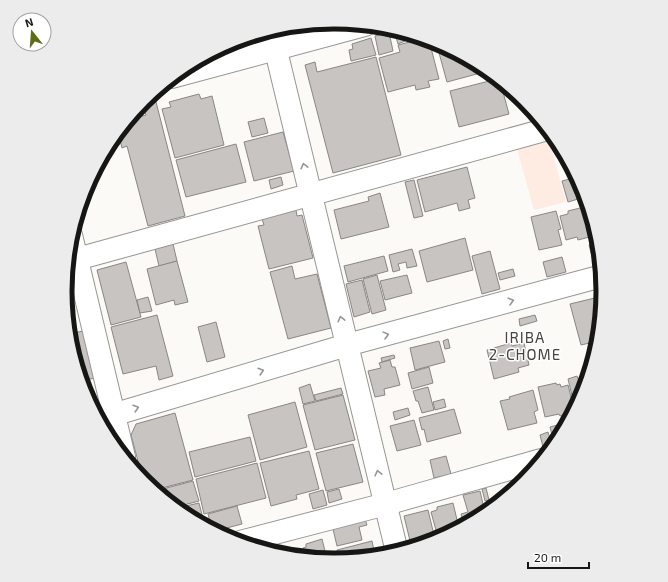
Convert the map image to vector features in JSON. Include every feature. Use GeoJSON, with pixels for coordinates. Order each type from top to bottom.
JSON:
{"type":"FeatureCollection","features":[{"type":"Feature","properties":{"kind":"street"},"geometry":{"type":"LineString","coordinates":[[196,68],[273,40],[338,29]]}},
{"type":"Feature","properties":{"kind":"street"},"geometry":{"type":"LineString","coordinates":[[273,40],[396,546]]}},
{"type":"Feature","properties":{"kind":"street"},"geometry":{"type":"LineString","coordinates":[[77,259],[542,132]]}},
{"type":"Feature","properties":{"kind":"street"},"geometry":{"type":"LineString","coordinates":[[75,251],[106,417],[112,430]]}},
{"type":"Feature","properties":{"kind":"street"},"geometry":{"type":"LineString","coordinates":[[106,417],[347,345],[595,278]]}},
{"type":"Feature","properties":{"kind":"street"},"geometry":{"type":"LineString","coordinates":[[251,539],[386,504],[532,463]]}},
{"type":"Feature","properties":{"kind":"shaded area"},"geometry":{"type":"Polygon","coordinates":[[[548,140],[566,202],[534,210],[517,149],[548,140]]]}},
{"type":"Feature","properties":{"kind":"building"},"geometry":{"type":"Polygon","coordinates":[[[383,34],[390,35],[393,51],[379,55],[375,36],[383,34]]]}},
{"type":"Feature","properties":{"kind":"building"},"geometry":{"type":"Polygon","coordinates":[[[396,37],[405,39],[405,41],[398,44],[396,37]]]}},
{"type":"Feature","properties":{"kind":"building"},"geometry":{"type":"Polygon","coordinates":[[[371,38],[376,55],[351,61],[349,50],[353,49],[352,44],[371,38]]]}},
{"type":"Feature","properties":{"kind":"building"},"geometry":{"type":"Polygon","coordinates":[[[412,41],[431,48],[439,79],[428,81],[430,87],[416,90],[415,85],[388,92],[379,58],[400,52],[398,45],[412,41]]]}},
{"type":"Feature","properties":{"kind":"building"},"geometry":{"type":"Polygon","coordinates":[[[438,51],[480,73],[447,82],[438,51]]]}},
{"type":"Feature","properties":{"kind":"building"},"geometry":{"type":"Polygon","coordinates":[[[376,57],[401,155],[333,173],[305,65],[315,62],[317,72],[376,57]]]}},
{"type":"Feature","properties":{"kind":"building"},"geometry":{"type":"Polygon","coordinates":[[[490,81],[503,91],[509,114],[459,127],[450,91],[490,81]]]}},
{"type":"Feature","properties":{"kind":"building"},"geometry":{"type":"Polygon","coordinates":[[[199,94],[201,99],[212,96],[224,145],[175,158],[162,109],[171,107],[169,102],[199,94]]]}},
{"type":"Feature","properties":{"kind":"building"},"geometry":{"type":"Polygon","coordinates":[[[155,100],[185,216],[148,226],[127,146],[122,148],[120,140],[138,117],[146,115],[145,110],[155,100]]]}},
{"type":"Feature","properties":{"kind":"building"},"geometry":{"type":"Polygon","coordinates":[[[264,118],[268,133],[252,137],[248,122],[264,118]]]}},
{"type":"Feature","properties":{"kind":"building"},"geometry":{"type":"Polygon","coordinates":[[[283,132],[294,171],[254,181],[244,142],[283,132]]]}},
{"type":"Feature","properties":{"kind":"building"},"geometry":{"type":"Polygon","coordinates":[[[236,144],[246,182],[186,197],[176,160],[236,144]]]}},
{"type":"Feature","properties":{"kind":"building"},"geometry":{"type":"Polygon","coordinates":[[[467,167],[475,198],[468,200],[470,208],[459,211],[457,203],[425,212],[417,180],[467,167]]]}},
{"type":"Feature","properties":{"kind":"building"},"geometry":{"type":"Polygon","coordinates":[[[281,177],[283,185],[271,189],[269,180],[281,177]]]}},
{"type":"Feature","properties":{"kind":"building"},"geometry":{"type":"Polygon","coordinates":[[[571,179],[579,199],[568,202],[562,181],[571,179]]]}},
{"type":"Feature","properties":{"kind":"building"},"geometry":{"type":"Polygon","coordinates":[[[414,180],[423,216],[414,218],[405,182],[414,180]]]}},
{"type":"Feature","properties":{"kind":"building"},"geometry":{"type":"Polygon","coordinates":[[[380,193],[389,227],[341,239],[334,210],[369,201],[368,197],[380,193]]]}},
{"type":"Feature","properties":{"kind":"building"},"geometry":{"type":"Polygon","coordinates":[[[582,207],[590,237],[578,240],[577,237],[566,240],[560,216],[568,214],[568,211],[582,207]]]}},
{"type":"Feature","properties":{"kind":"building"},"geometry":{"type":"Polygon","coordinates":[[[296,210],[297,216],[302,215],[313,258],[269,269],[258,226],[264,225],[262,219],[296,210]]]}},
{"type":"Feature","properties":{"kind":"building"},"geometry":{"type":"Polygon","coordinates":[[[556,211],[561,229],[558,230],[562,245],[539,250],[531,217],[556,211]]]}},
{"type":"Feature","properties":{"kind":"building"},"geometry":{"type":"Polygon","coordinates":[[[465,238],[473,270],[427,282],[419,251],[465,238]]]}},
{"type":"Feature","properties":{"kind":"building"},"geometry":{"type":"Polygon","coordinates":[[[173,244],[177,261],[159,266],[155,249],[173,244]]]}},
{"type":"Feature","properties":{"kind":"building"},"geometry":{"type":"Polygon","coordinates":[[[592,244],[594,264],[589,245],[592,244]]]}},
{"type":"Feature","properties":{"kind":"building"},"geometry":{"type":"Polygon","coordinates":[[[412,249],[417,266],[407,268],[406,262],[398,264],[400,270],[393,272],[389,255],[412,249]]]}},
{"type":"Feature","properties":{"kind":"building"},"geometry":{"type":"Polygon","coordinates":[[[490,251],[500,289],[482,294],[472,256],[490,251]]]}},
{"type":"Feature","properties":{"kind":"building"},"geometry":{"type":"Polygon","coordinates":[[[384,256],[388,271],[348,282],[344,266],[384,256]]]}},
{"type":"Feature","properties":{"kind":"building"},"geometry":{"type":"Polygon","coordinates":[[[562,257],[566,272],[547,277],[543,262],[562,257]]]}},
{"type":"Feature","properties":{"kind":"building"},"geometry":{"type":"Polygon","coordinates":[[[177,261],[188,302],[175,305],[174,300],[156,305],[147,269],[177,261]]]}},
{"type":"Feature","properties":{"kind":"building"},"geometry":{"type":"Polygon","coordinates":[[[126,262],[141,317],[111,325],[97,270],[126,262]]]}},
{"type":"Feature","properties":{"kind":"building"},"geometry":{"type":"Polygon","coordinates":[[[292,266],[295,279],[317,274],[331,328],[288,339],[270,272],[292,266]]]}},
{"type":"Feature","properties":{"kind":"building"},"geometry":{"type":"Polygon","coordinates":[[[513,269],[515,276],[500,280],[498,273],[513,269]]]}},
{"type":"Feature","properties":{"kind":"building"},"geometry":{"type":"Polygon","coordinates":[[[377,275],[386,310],[372,314],[363,279],[377,275]]]}},
{"type":"Feature","properties":{"kind":"building"},"geometry":{"type":"Polygon","coordinates":[[[407,275],[412,293],[385,300],[380,281],[407,275]]]}},
{"type":"Feature","properties":{"kind":"building"},"geometry":{"type":"Polygon","coordinates":[[[362,280],[370,312],[354,317],[346,284],[362,280]]]}},
{"type":"Feature","properties":{"kind":"building"},"geometry":{"type":"Polygon","coordinates":[[[148,297],[152,311],[140,313],[137,300],[148,297]]]}},
{"type":"Feature","properties":{"kind":"building"},"geometry":{"type":"Polygon","coordinates":[[[596,298],[594,325],[591,343],[581,345],[570,304],[596,298]]]}},
{"type":"Feature","properties":{"kind":"building"},"geometry":{"type":"Polygon","coordinates":[[[157,315],[173,376],[159,380],[156,366],[123,374],[111,327],[157,315]]]}},
{"type":"Feature","properties":{"kind":"building"},"geometry":{"type":"Polygon","coordinates":[[[535,315],[537,321],[520,326],[519,319],[535,315]]]}},
{"type":"Feature","properties":{"kind":"building"},"geometry":{"type":"Polygon","coordinates":[[[216,322],[225,357],[207,362],[198,327],[216,322]]]}},
{"type":"Feature","properties":{"kind":"building"},"geometry":{"type":"Polygon","coordinates":[[[83,331],[95,378],[88,380],[81,359],[75,333],[83,331]]]}},
{"type":"Feature","properties":{"kind":"building"},"geometry":{"type":"Polygon","coordinates":[[[448,339],[450,348],[445,349],[443,341],[448,339]]]}},
{"type":"Feature","properties":{"kind":"building"},"geometry":{"type":"Polygon","coordinates":[[[439,341],[445,362],[415,370],[410,348],[439,341]]]}},
{"type":"Feature","properties":{"kind":"building"},"geometry":{"type":"Polygon","coordinates":[[[511,343],[512,346],[524,343],[529,365],[518,368],[519,372],[494,379],[487,350],[511,343]]]}},
{"type":"Feature","properties":{"kind":"building"},"geometry":{"type":"Polygon","coordinates":[[[394,355],[395,358],[382,362],[381,358],[394,355]]]}},
{"type":"Feature","properties":{"kind":"building"},"geometry":{"type":"Polygon","coordinates":[[[390,360],[392,367],[395,367],[400,385],[384,389],[385,395],[375,397],[368,371],[381,368],[379,363],[390,360]]]}},
{"type":"Feature","properties":{"kind":"building"},"geometry":{"type":"Polygon","coordinates":[[[429,367],[433,383],[412,389],[408,373],[429,367]]]}},
{"type":"Feature","properties":{"kind":"building"},"geometry":{"type":"Polygon","coordinates":[[[577,376],[578,379],[581,378],[573,399],[568,379],[577,376]]]}},
{"type":"Feature","properties":{"kind":"building"},"geometry":{"type":"Polygon","coordinates":[[[556,383],[557,385],[560,384],[561,387],[568,385],[572,400],[565,415],[560,416],[559,414],[545,417],[538,387],[556,383]]]}},
{"type":"Feature","properties":{"kind":"building"},"geometry":{"type":"Polygon","coordinates":[[[310,384],[315,401],[303,404],[299,388],[310,384]]]}},
{"type":"Feature","properties":{"kind":"building"},"geometry":{"type":"Polygon","coordinates":[[[428,387],[434,410],[422,413],[413,391],[428,387]]]}},
{"type":"Feature","properties":{"kind":"building"},"geometry":{"type":"Polygon","coordinates":[[[341,388],[343,394],[316,401],[314,395],[341,388]]]}},
{"type":"Feature","properties":{"kind":"building"},"geometry":{"type":"Polygon","coordinates":[[[533,390],[538,410],[534,412],[537,423],[508,430],[500,401],[510,399],[509,397],[533,390]]]}},
{"type":"Feature","properties":{"kind":"building"},"geometry":{"type":"Polygon","coordinates":[[[343,395],[355,440],[315,450],[303,405],[343,395]]]}},
{"type":"Feature","properties":{"kind":"building"},"geometry":{"type":"Polygon","coordinates":[[[444,399],[446,407],[435,410],[433,402],[444,399]]]}},
{"type":"Feature","properties":{"kind":"building"},"geometry":{"type":"Polygon","coordinates":[[[295,402],[307,447],[260,460],[248,415],[295,402]]]}},
{"type":"Feature","properties":{"kind":"building"},"geometry":{"type":"Polygon","coordinates":[[[408,408],[410,415],[395,420],[393,412],[408,408]]]}},
{"type":"Feature","properties":{"kind":"building"},"geometry":{"type":"Polygon","coordinates":[[[454,409],[461,433],[427,442],[424,429],[422,430],[419,418],[454,409]]]}},
{"type":"Feature","properties":{"kind":"building"},"geometry":{"type":"Polygon","coordinates":[[[175,413],[193,480],[161,488],[139,466],[131,435],[136,424],[175,413]]]}},
{"type":"Feature","properties":{"kind":"building"},"geometry":{"type":"Polygon","coordinates":[[[414,420],[421,445],[397,451],[390,426],[414,420]]]}},
{"type":"Feature","properties":{"kind":"building"},"geometry":{"type":"Polygon","coordinates":[[[560,424],[552,436],[550,427],[560,424]]]}},
{"type":"Feature","properties":{"kind":"building"},"geometry":{"type":"Polygon","coordinates":[[[548,432],[550,439],[545,447],[543,447],[540,435],[548,432]]]}},
{"type":"Feature","properties":{"kind":"building"},"geometry":{"type":"Polygon","coordinates":[[[250,437],[256,461],[195,477],[189,452],[250,437]]]}},
{"type":"Feature","properties":{"kind":"building"},"geometry":{"type":"Polygon","coordinates":[[[353,444],[363,482],[326,491],[316,453],[353,444]]]}},
{"type":"Feature","properties":{"kind":"building"},"geometry":{"type":"Polygon","coordinates":[[[309,451],[319,489],[296,495],[297,499],[271,506],[260,463],[309,451]]]}},
{"type":"Feature","properties":{"kind":"building"},"geometry":{"type":"Polygon","coordinates":[[[446,456],[451,474],[434,478],[430,460],[446,456]]]}},
{"type":"Feature","properties":{"kind":"building"},"geometry":{"type":"Polygon","coordinates":[[[257,463],[266,498],[204,514],[196,479],[257,463]]]}},
{"type":"Feature","properties":{"kind":"building"},"geometry":{"type":"Polygon","coordinates":[[[193,481],[199,501],[183,505],[162,489],[193,481]]]}},
{"type":"Feature","properties":{"kind":"building"},"geometry":{"type":"Polygon","coordinates":[[[486,488],[489,500],[485,501],[482,489],[486,488]]]}},
{"type":"Feature","properties":{"kind":"building"},"geometry":{"type":"Polygon","coordinates":[[[339,489],[342,499],[329,503],[327,492],[339,489]]]}},
{"type":"Feature","properties":{"kind":"building"},"geometry":{"type":"Polygon","coordinates":[[[323,490],[327,505],[313,509],[309,494],[323,490]]]}},
{"type":"Feature","properties":{"kind":"building"},"geometry":{"type":"Polygon","coordinates":[[[480,491],[483,506],[462,519],[461,514],[468,512],[463,495],[480,491]]]}},
{"type":"Feature","properties":{"kind":"building"},"geometry":{"type":"Polygon","coordinates":[[[199,503],[203,518],[188,509],[184,506],[199,503]]]}},
{"type":"Feature","properties":{"kind":"building"},"geometry":{"type":"Polygon","coordinates":[[[453,503],[458,522],[436,532],[431,512],[437,510],[437,507],[453,503]]]}},
{"type":"Feature","properties":{"kind":"building"},"geometry":{"type":"Polygon","coordinates":[[[237,506],[242,524],[224,529],[210,522],[208,514],[237,506]]]}},
{"type":"Feature","properties":{"kind":"building"},"geometry":{"type":"Polygon","coordinates":[[[428,510],[434,533],[410,541],[404,516],[428,510]]]}},
{"type":"Feature","properties":{"kind":"building"},"geometry":{"type":"Polygon","coordinates":[[[364,516],[367,525],[359,527],[362,540],[337,546],[332,525],[364,516]]]}},
{"type":"Feature","properties":{"kind":"building"},"geometry":{"type":"Polygon","coordinates":[[[322,539],[325,552],[304,551],[303,548],[306,547],[306,544],[322,539]]]}},
{"type":"Feature","properties":{"kind":"building"},"geometry":{"type":"Polygon","coordinates":[[[372,541],[374,550],[338,553],[337,550],[372,541]]]}},
{"type":"Feature","properties":{"kind":"district","name":"IRIBA 2-CHOME"},"geometry":{"type":"Point","coordinates":[525,346]}}]}
